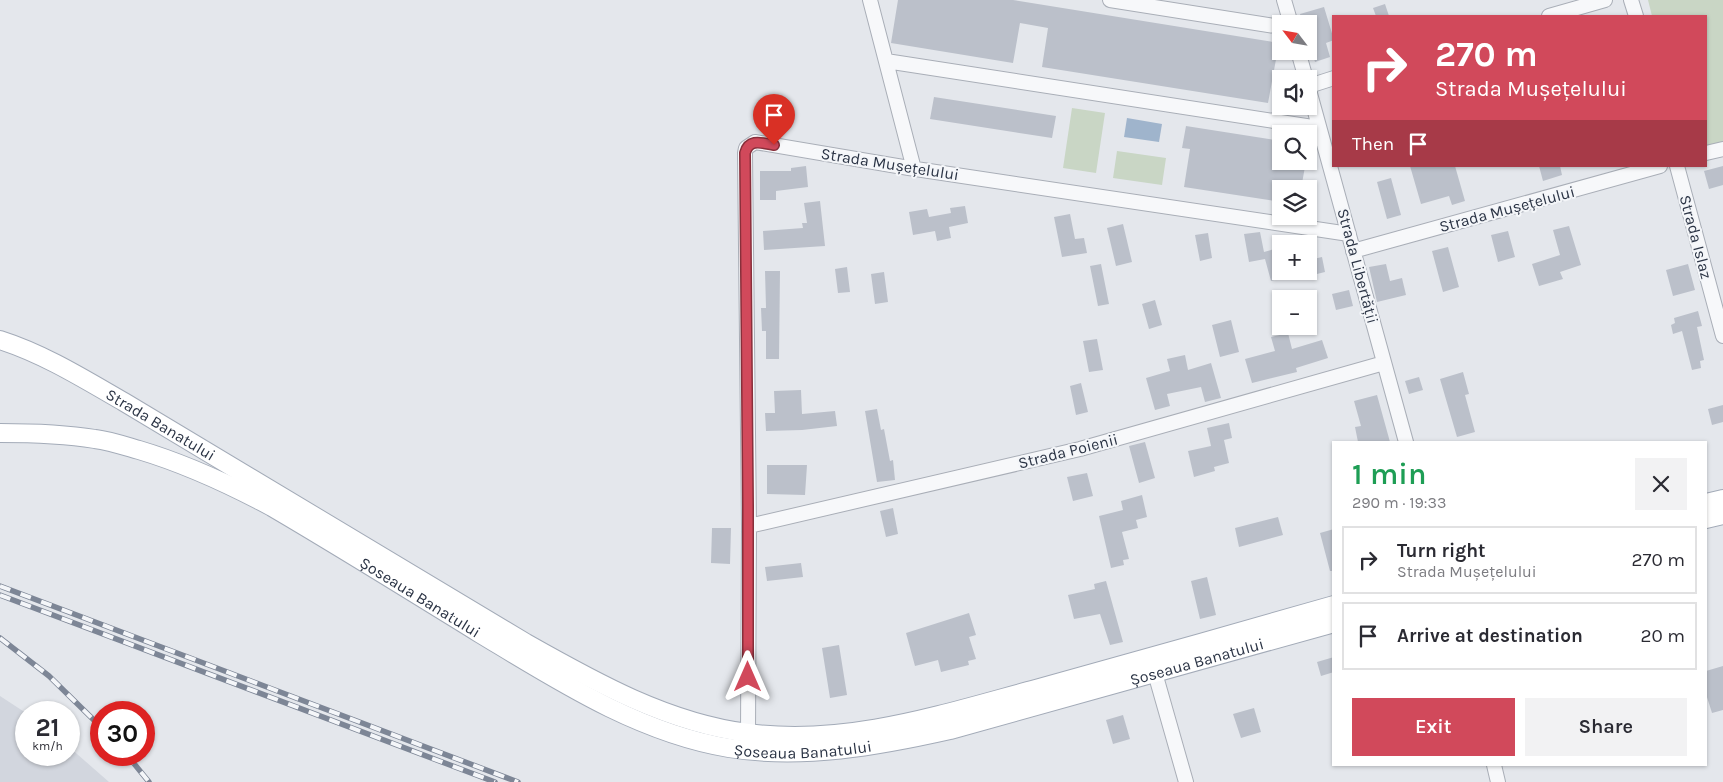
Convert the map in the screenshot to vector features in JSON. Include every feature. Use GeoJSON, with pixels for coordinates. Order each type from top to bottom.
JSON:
{"type":"FeatureCollection","features":[{"type":"Feature","properties":{"kind":"main road","name":"Strada Banatului"},"geometry":{"type":"LineString","coordinates":[[0,340],[30,350],[68,370],[315,523]]}},
{"type":"Feature","properties":{"kind":"main road","name":"Strada Banatului"},"geometry":{"type":"LineString","coordinates":[[0,433],[58,434],[97,439],[163,457],[315,523]]}},
{"type":"Feature","properties":{"kind":"main road"},"geometry":{"type":"LineString","coordinates":[[1707,503],[1723,498]]}},
{"type":"Feature","properties":{"kind":"main road"},"geometry":{"type":"LineString","coordinates":[[1707,519],[1723,514]]}},
{"type":"Feature","properties":{"kind":"main road","name":"Șoseaua Banatului"},"geometry":{"type":"LineString","coordinates":[[315,523],[517,656],[591,698],[657,728],[695,741],[758,752],[820,751],[887,743],[950,730],[1332,624]]}},
{"type":"Feature","properties":{"kind":"main road","name":"Șoseaua Banatului"},"geometry":{"type":"LineString","coordinates":[[315,523],[600,683],[640,702],[696,722],[748,733],[794,736],[823,735],[911,723],[1137,662],[1332,606]]}},
{"type":"Feature","properties":{"kind":"street"},"geometry":{"type":"LineString","coordinates":[[870,0],[914,168]]}},
{"type":"Feature","properties":{"kind":"street"},"geometry":{"type":"LineString","coordinates":[[1110,0],[1272,25]]}},
{"type":"Feature","properties":{"kind":"street"},"geometry":{"type":"LineString","coordinates":[[1284,0],[1288,15]]}},
{"type":"Feature","properties":{"kind":"street"},"geometry":{"type":"LineString","coordinates":[[1552,15],[1605,0]]}},
{"type":"Feature","properties":{"kind":"street"},"geometry":{"type":"LineString","coordinates":[[1631,0],[1636,15]]}},
{"type":"Feature","properties":{"kind":"street"},"geometry":{"type":"LineString","coordinates":[[886,61],[1319,128]]}},
{"type":"Feature","properties":{"kind":"street"},"geometry":{"type":"LineString","coordinates":[[1317,83],[1332,79]]}},
{"type":"Feature","properties":{"kind":"street","name":"Strada Libertății"},"geometry":{"type":"LineString","coordinates":[[1316,115],[1406,441]]}},
{"type":"Feature","properties":{"kind":"street","name":"Strada Mușețelului"},"geometry":{"type":"LineString","coordinates":[[748,733],[746,148],[755,142],[1349,234]]}},
{"type":"Feature","properties":{"kind":"street"},"geometry":{"type":"LineString","coordinates":[[1707,153],[1723,149]]}},
{"type":"Feature","properties":{"kind":"street","name":"Strada Mușețelului"},"geometry":{"type":"LineString","coordinates":[[1353,251],[1656,167]]}},
{"type":"Feature","properties":{"kind":"street","name":"Strada Islaz"},"geometry":{"type":"LineString","coordinates":[[1677,167],[1723,336]]}},
{"type":"Feature","properties":{"kind":"street","name":"Strada Poienii"},"geometry":{"type":"LineString","coordinates":[[748,526],[1080,449],[1384,363]]}},
{"type":"Feature","properties":{"kind":"street"},"geometry":{"type":"LineString","coordinates":[[1155,672],[1186,782]]}},
{"type":"Feature","properties":{"kind":"street"},"geometry":{"type":"LineString","coordinates":[[1494,766],[1498,782]]}},
{"type":"Feature","properties":{"kind":"shaded area"},"geometry":{"type":"Polygon","coordinates":[[[0,696],[15,706],[15,766],[80,766],[80,757],[109,782],[0,782],[0,696]]]}},
{"type":"Feature","properties":{"kind":"green space"},"geometry":{"type":"Polygon","coordinates":[[[1648,0],[1723,0],[1723,144],[1707,148],[1707,15],[1652,15],[1648,0]]]}},
{"type":"Feature","properties":{"kind":"green space"},"geometry":{"type":"Polygon","coordinates":[[[1072,108],[1105,113],[1096,173],[1063,168],[1072,108]]]}},
{"type":"Feature","properties":{"kind":"green space"},"geometry":{"type":"Polygon","coordinates":[[[1117,151],[1166,158],[1162,185],[1113,178],[1117,151]]]}},
{"type":"Feature","properties":{"kind":"water"},"geometry":{"type":"Polygon","coordinates":[[[1127,118],[1162,124],[1159,142],[1124,137],[1127,118]]]}},
{"type":"Feature","properties":{"kind":"building"},"geometry":{"type":"Polygon","coordinates":[[[898,0],[1013,0],[1272,42],[1272,60],[1276,60],[1274,70],[1272,70],[1268,103],[1042,67],[1048,28],[1020,23],[1013,63],[891,43],[898,0]]]}},
{"type":"Feature","properties":{"kind":"building"},"geometry":{"type":"Polygon","coordinates":[[[1385,4],[1389,15],[1376,15],[1373,8],[1385,4]]]}},
{"type":"Feature","properties":{"kind":"building"},"geometry":{"type":"Polygon","coordinates":[[[1324,7],[1332,33],[1332,41],[1326,43],[1330,57],[1315,62],[1314,60],[1318,60],[1318,15],[1300,15],[1324,7]]]}},
{"type":"Feature","properties":{"kind":"building"},"geometry":{"type":"Polygon","coordinates":[[[934,97],[1056,116],[1052,138],[930,119],[934,97]]]}},
{"type":"Feature","properties":{"kind":"building"},"geometry":{"type":"Polygon","coordinates":[[[1186,126],[1272,140],[1272,170],[1304,170],[1303,180],[1272,180],[1272,201],[1184,187],[1190,149],[1182,148],[1186,126]]]}},
{"type":"Feature","properties":{"kind":"building"},"geometry":{"type":"Polygon","coordinates":[[[806,166],[808,187],[776,191],[776,200],[760,200],[760,171],[791,171],[791,168],[806,166]]]}},
{"type":"Feature","properties":{"kind":"building"},"geometry":{"type":"Polygon","coordinates":[[[1723,166],[1723,185],[1709,189],[1704,171],[1723,166]]]}},
{"type":"Feature","properties":{"kind":"building"},"geometry":{"type":"Polygon","coordinates":[[[1410,167],[1455,167],[1465,201],[1452,205],[1449,196],[1421,204],[1410,167]]]}},
{"type":"Feature","properties":{"kind":"building"},"geometry":{"type":"Polygon","coordinates":[[[1539,167],[1560,167],[1562,175],[1543,181],[1539,167]]]}},
{"type":"Feature","properties":{"kind":"building"},"geometry":{"type":"Polygon","coordinates":[[[1391,178],[1401,215],[1387,219],[1377,182],[1391,178]]]}},
{"type":"Feature","properties":{"kind":"building"},"geometry":{"type":"Polygon","coordinates":[[[820,201],[825,246],[764,250],[763,231],[803,228],[802,223],[807,223],[804,203],[820,201]]]}},
{"type":"Feature","properties":{"kind":"building"},"geometry":{"type":"Polygon","coordinates":[[[965,206],[968,223],[949,227],[951,238],[937,241],[935,231],[913,235],[909,212],[927,209],[929,217],[951,213],[950,208],[965,206]]]}},
{"type":"Feature","properties":{"kind":"building"},"geometry":{"type":"Polygon","coordinates":[[[1070,214],[1075,239],[1084,238],[1087,253],[1062,257],[1054,217],[1070,214]]]}},
{"type":"Feature","properties":{"kind":"building"},"geometry":{"type":"Polygon","coordinates":[[[1123,224],[1132,262],[1116,266],[1107,228],[1123,224]]]}},
{"type":"Feature","properties":{"kind":"building"},"geometry":{"type":"Polygon","coordinates":[[[1569,226],[1581,265],[1560,272],[1563,279],[1539,286],[1532,264],[1560,255],[1553,230],[1569,226]]]}},
{"type":"Feature","properties":{"kind":"building"},"geometry":{"type":"Polygon","coordinates":[[[1508,231],[1515,257],[1498,262],[1491,235],[1508,231]]]}},
{"type":"Feature","properties":{"kind":"building"},"geometry":{"type":"Polygon","coordinates":[[[1260,232],[1264,252],[1272,250],[1272,280],[1274,280],[1271,281],[1265,259],[1249,262],[1244,234],[1260,232]]]}},
{"type":"Feature","properties":{"kind":"building"},"geometry":{"type":"Polygon","coordinates":[[[1208,233],[1212,258],[1200,261],[1195,235],[1208,233]]]}},
{"type":"Feature","properties":{"kind":"building"},"geometry":{"type":"Polygon","coordinates":[[[1448,247],[1459,287],[1443,292],[1432,251],[1448,247]]]}},
{"type":"Feature","properties":{"kind":"building"},"geometry":{"type":"Polygon","coordinates":[[[1322,257],[1325,272],[1317,274],[1317,258],[1322,257]]]}},
{"type":"Feature","properties":{"kind":"building"},"geometry":{"type":"Polygon","coordinates":[[[1101,264],[1109,304],[1098,306],[1090,266],[1101,264]]]}},
{"type":"Feature","properties":{"kind":"building"},"geometry":{"type":"Polygon","coordinates":[[[1386,264],[1390,281],[1402,278],[1406,295],[1377,302],[1369,267],[1386,264]]]}},
{"type":"Feature","properties":{"kind":"building"},"geometry":{"type":"Polygon","coordinates":[[[1688,264],[1695,290],[1673,296],[1666,270],[1688,264]]]}},
{"type":"Feature","properties":{"kind":"building"},"geometry":{"type":"Polygon","coordinates":[[[847,267],[850,292],[838,293],[835,269],[847,267]]]}},
{"type":"Feature","properties":{"kind":"building"},"geometry":{"type":"Polygon","coordinates":[[[765,271],[780,271],[779,359],[766,359],[766,331],[762,331],[761,308],[766,308],[765,271]]]}},
{"type":"Feature","properties":{"kind":"building"},"geometry":{"type":"Polygon","coordinates":[[[884,272],[888,302],[875,304],[871,274],[884,272]]]}},
{"type":"Feature","properties":{"kind":"building"},"geometry":{"type":"Polygon","coordinates":[[[1349,290],[1353,306],[1336,310],[1332,294],[1349,290]]]}},
{"type":"Feature","properties":{"kind":"building"},"geometry":{"type":"Polygon","coordinates":[[[1155,300],[1162,325],[1149,329],[1142,304],[1155,300]]]}},
{"type":"Feature","properties":{"kind":"building"},"geometry":{"type":"Polygon","coordinates":[[[1698,311],[1702,326],[1697,327],[1704,360],[1700,361],[1701,368],[1692,370],[1682,331],[1673,334],[1671,325],[1675,323],[1674,318],[1698,311]]]}},
{"type":"Feature","properties":{"kind":"building"},"geometry":{"type":"Polygon","coordinates":[[[1231,320],[1239,352],[1220,357],[1212,325],[1231,320]]]}},
{"type":"Feature","properties":{"kind":"building"},"geometry":{"type":"Polygon","coordinates":[[[1288,335],[1292,349],[1322,340],[1328,358],[1296,368],[1297,372],[1252,383],[1245,359],[1275,351],[1271,337],[1288,335]]]}},
{"type":"Feature","properties":{"kind":"building"},"geometry":{"type":"Polygon","coordinates":[[[1097,339],[1103,370],[1089,372],[1083,341],[1097,339]]]}},
{"type":"Feature","properties":{"kind":"building"},"geometry":{"type":"Polygon","coordinates":[[[1185,355],[1188,370],[1211,363],[1221,398],[1205,402],[1201,387],[1167,394],[1170,406],[1155,410],[1146,378],[1170,371],[1167,359],[1185,355]]]}},
{"type":"Feature","properties":{"kind":"building"},"geometry":{"type":"Polygon","coordinates":[[[1463,372],[1469,394],[1465,395],[1475,432],[1457,437],[1440,379],[1463,372]]]}},
{"type":"Feature","properties":{"kind":"building"},"geometry":{"type":"Polygon","coordinates":[[[1419,377],[1423,390],[1409,394],[1405,381],[1419,377]]]}},
{"type":"Feature","properties":{"kind":"building"},"geometry":{"type":"Polygon","coordinates":[[[1081,383],[1088,412],[1076,415],[1070,386],[1081,383]]]}},
{"type":"Feature","properties":{"kind":"building"},"geometry":{"type":"Polygon","coordinates":[[[801,390],[802,414],[835,411],[837,426],[802,430],[766,431],[765,413],[775,413],[774,391],[801,390]]]}},
{"type":"Feature","properties":{"kind":"building"},"geometry":{"type":"Polygon","coordinates":[[[1377,395],[1390,441],[1358,441],[1355,427],[1361,426],[1354,401],[1377,395]]]}},
{"type":"Feature","properties":{"kind":"building"},"geometry":{"type":"Polygon","coordinates":[[[1723,405],[1723,422],[1712,425],[1708,409],[1723,405]]]}},
{"type":"Feature","properties":{"kind":"building"},"geometry":{"type":"Polygon","coordinates":[[[877,409],[881,430],[884,429],[890,461],[893,460],[895,480],[877,482],[865,411],[877,409]]]}},
{"type":"Feature","properties":{"kind":"building"},"geometry":{"type":"Polygon","coordinates":[[[1229,423],[1232,438],[1224,440],[1229,463],[1214,467],[1215,471],[1194,477],[1188,451],[1211,446],[1207,428],[1229,423]]]}},
{"type":"Feature","properties":{"kind":"building"},"geometry":{"type":"Polygon","coordinates":[[[1145,442],[1155,478],[1139,483],[1129,446],[1145,442]]]}},
{"type":"Feature","properties":{"kind":"building"},"geometry":{"type":"Polygon","coordinates":[[[767,465],[807,465],[805,495],[767,494],[767,465]]]}},
{"type":"Feature","properties":{"kind":"building"},"geometry":{"type":"Polygon","coordinates":[[[1087,473],[1093,496],[1073,501],[1067,477],[1087,473]]]}},
{"type":"Feature","properties":{"kind":"building"},"geometry":{"type":"Polygon","coordinates":[[[1142,495],[1147,517],[1136,520],[1138,528],[1122,532],[1129,559],[1123,560],[1124,565],[1111,568],[1099,516],[1123,510],[1121,501],[1142,495]]]}},
{"type":"Feature","properties":{"kind":"building"},"geometry":{"type":"Polygon","coordinates":[[[893,508],[898,534],[886,537],[880,511],[893,508]]]}},
{"type":"Feature","properties":{"kind":"building"},"geometry":{"type":"Polygon","coordinates":[[[1278,517],[1283,535],[1239,547],[1235,528],[1278,517]]]}},
{"type":"Feature","properties":{"kind":"building"},"geometry":{"type":"Polygon","coordinates":[[[712,528],[731,528],[730,564],[711,563],[712,528]]]}},
{"type":"Feature","properties":{"kind":"building"},"geometry":{"type":"Polygon","coordinates":[[[1332,530],[1332,571],[1330,571],[1320,533],[1332,530]]]}},
{"type":"Feature","properties":{"kind":"building"},"geometry":{"type":"Polygon","coordinates":[[[801,563],[803,577],[767,581],[765,567],[801,563]]]}},
{"type":"Feature","properties":{"kind":"building"},"geometry":{"type":"Polygon","coordinates":[[[1207,577],[1216,615],[1200,619],[1191,581],[1207,577]]]}},
{"type":"Feature","properties":{"kind":"building"},"geometry":{"type":"Polygon","coordinates":[[[1106,581],[1123,642],[1110,645],[1100,614],[1074,619],[1068,595],[1095,589],[1094,584],[1106,581]]]}},
{"type":"Feature","properties":{"kind":"building"},"geometry":{"type":"Polygon","coordinates":[[[969,613],[976,635],[969,637],[976,659],[968,661],[969,665],[941,672],[938,660],[915,666],[906,633],[969,613]]]}},
{"type":"Feature","properties":{"kind":"building"},"geometry":{"type":"Polygon","coordinates":[[[839,645],[847,695],[830,698],[822,648],[839,645]]]}},
{"type":"Feature","properties":{"kind":"building"},"geometry":{"type":"Polygon","coordinates":[[[1332,658],[1332,673],[1321,676],[1317,662],[1332,658]]]}},
{"type":"Feature","properties":{"kind":"building"},"geometry":{"type":"Polygon","coordinates":[[[1723,666],[1723,710],[1712,713],[1707,697],[1707,671],[1723,666]]]}},
{"type":"Feature","properties":{"kind":"building"},"geometry":{"type":"Polygon","coordinates":[[[1254,708],[1261,732],[1241,738],[1233,714],[1254,708]]]}},
{"type":"Feature","properties":{"kind":"building"},"geometry":{"type":"Polygon","coordinates":[[[1123,715],[1130,739],[1113,744],[1106,720],[1123,715]]]}},
{"type":"Feature","properties":{"kind":"railway"},"geometry":{"type":"LineString","coordinates":[[0,586],[518,782]]}},
{"type":"Feature","properties":{"kind":"railway"},"geometry":{"type":"LineString","coordinates":[[0,595],[495,782]]}},
{"type":"Feature","properties":{"kind":"railway"},"geometry":{"type":"LineString","coordinates":[[0,638],[49,676],[90,716]]}},
{"type":"Feature","properties":{"kind":"railway"},"geometry":{"type":"LineString","coordinates":[[136,766],[149,782]]}},
{"type":"Feature","properties":{"kind":"route"},"geometry":{"type":"LineString","coordinates":[[748,677],[745,153],[746,148],[755,142],[774,145]]}}]}
